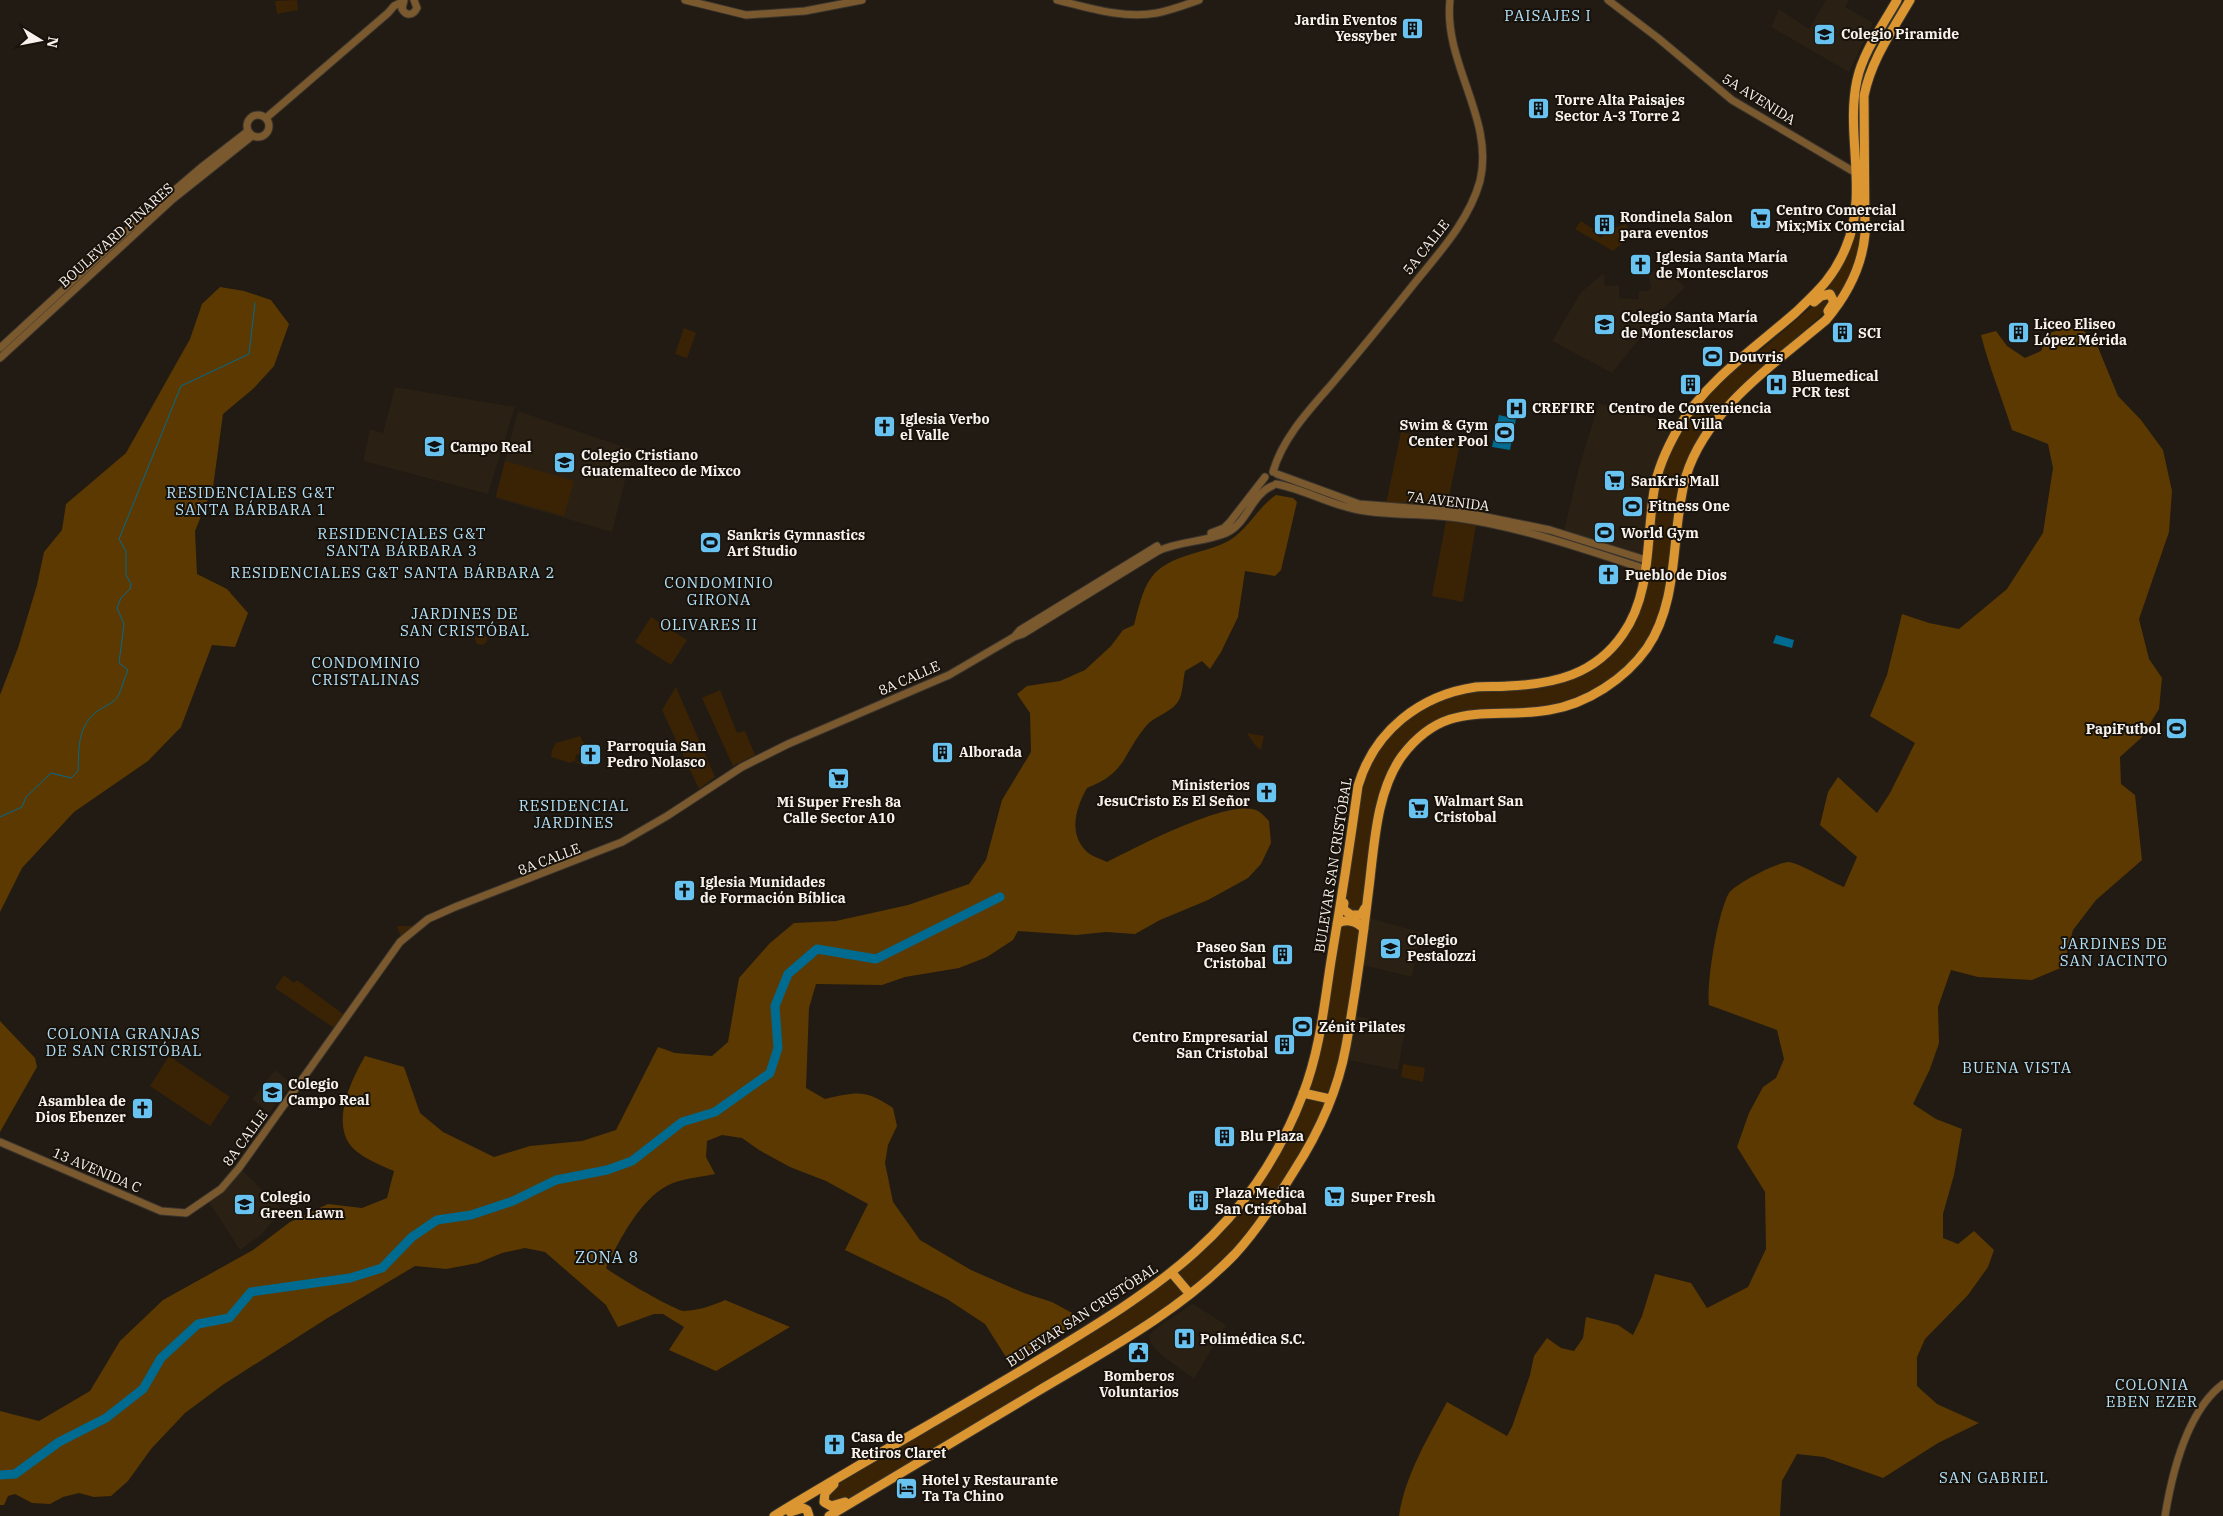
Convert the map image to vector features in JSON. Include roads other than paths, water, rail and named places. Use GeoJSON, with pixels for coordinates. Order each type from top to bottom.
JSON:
{"type":"FeatureCollection","features":[{"type":"Feature","properties":{"kind":"main road","name":"BULEVAR SAN CRISTÓBAL"},"geometry":{"type":"LineString","coordinates":[[774,1516],[1101,1322],[1172,1272],[1217,1233],[1255,1185],[1275,1154],[1304,1093],[1318,1049],[1360,777],[1376,746],[1393,726],[1416,708],[1453,692],[1479,687],[1546,683],[1565,679],[1591,665],[1614,645],[1631,620],[1641,592],[1654,488],[1670,443],[1680,425],[1699,399],[1825,285],[1835,272],[1852,228],[1856,206],[1854,109],[1857,79],[1864,60],[1897,0]]}},
{"type":"Feature","properties":{"kind":"main road"},"geometry":{"type":"LineString","coordinates":[[829,1516],[1138,1331],[1189,1294],[1230,1258],[1263,1219],[1301,1160],[1330,1099],[1344,1058],[1381,803],[1392,770],[1417,739],[1444,722],[1457,717],[1496,712],[1550,710],[1584,699],[1598,692],[1628,670],[1645,650],[1660,625],[1666,606],[1682,494],[1697,448],[1714,423],[1741,394],[1826,320],[1848,292],[1863,253],[1866,216],[1864,104],[1868,78],[1876,57],[1910,0]]}},
{"type":"Feature","properties":{"kind":"main road"},"geometry":{"type":"LineString","coordinates":[[1856,173],[1861,177],[1862,203],[1866,216]]}},
{"type":"Feature","properties":{"kind":"main road"},"geometry":{"type":"LineString","coordinates":[[1740,360],[1760,348],[1822,296],[1828,294],[1832,296],[1834,302],[1828,311],[1782,354],[1767,371]]}},
{"type":"Feature","properties":{"kind":"main road"},"geometry":{"type":"LineString","coordinates":[[1346,868],[1348,876],[1343,909],[1351,915],[1360,915],[1367,902]]}},
{"type":"Feature","properties":{"kind":"main road"},"geometry":{"type":"LineString","coordinates":[[1337,924],[1345,921],[1357,922],[1364,929]]}},
{"type":"Feature","properties":{"kind":"main road"},"geometry":{"type":"LineString","coordinates":[[1304,1093],[1330,1099]]}},
{"type":"Feature","properties":{"kind":"main road"},"geometry":{"type":"LineString","coordinates":[[1172,1272],[1189,1294]]}},
{"type":"Feature","properties":{"kind":"main road"},"geometry":{"type":"LineString","coordinates":[[894,1444],[882,1455],[829,1488],[825,1493],[824,1502],[831,1506],[842,1503],[908,1469]]}},
{"type":"Feature","properties":{"kind":"main road"},"geometry":{"type":"LineString","coordinates":[[783,1516],[795,1509],[803,1508],[807,1510],[809,1516]]}},
{"type":"Feature","properties":{"kind":"street"},"geometry":{"type":"LineString","coordinates":[[685,0],[746,15],[805,11],[862,0]]}},
{"type":"Feature","properties":{"kind":"street"},"geometry":{"type":"LineString","coordinates":[[1057,0],[1098,10],[1136,15],[1156,13],[1198,0]]}},
{"type":"Feature","properties":{"kind":"street","name":"5A CALLE"},"geometry":{"type":"LineString","coordinates":[[1275,473],[1289,437],[1458,228],[1479,183],[1482,172],[1481,138],[1467,89],[1455,58],[1449,21],[1450,0]]}},
{"type":"Feature","properties":{"kind":"street","name":"5A AVENIDA"},"geometry":{"type":"LineString","coordinates":[[1608,0],[1658,38],[1732,100],[1856,173]]}},
{"type":"Feature","properties":{"kind":"street"},"geometry":{"type":"LineString","coordinates":[[402,11],[403,1]]}},
{"type":"Feature","properties":{"kind":"street"},"geometry":{"type":"LineString","coordinates":[[266,118],[388,14],[394,6],[403,1]]}},
{"type":"Feature","properties":{"kind":"street"},"geometry":{"type":"LineString","coordinates":[[388,14],[402,11],[407,14],[414,13],[417,8],[417,1]]}},
{"type":"Feature","properties":{"kind":"street"},"geometry":{"type":"LineString","coordinates":[[261,115],[266,118],[269,125],[266,134],[260,137],[250,133],[247,124],[252,116],[261,115]]}},
{"type":"Feature","properties":{"kind":"street","name":"BOULEVARD PINARES"},"geometry":{"type":"LineString","coordinates":[[0,348],[127,231],[202,166],[250,133]]}},
{"type":"Feature","properties":{"kind":"street","name":"BOULEVARD PINARES"},"geometry":{"type":"LineString","coordinates":[[0,358],[169,203],[250,133]]}},
{"type":"Feature","properties":{"kind":"street"},"geometry":{"type":"LineString","coordinates":[[1275,473],[1278,480],[1274,485],[1266,483],[1265,476],[1275,473]]}},
{"type":"Feature","properties":{"kind":"street","name":"7A AVENIDA"},"geometry":{"type":"LineString","coordinates":[[1275,473],[1359,504],[1462,512],[1550,530],[1593,543],[1645,565]]}},
{"type":"Feature","properties":{"kind":"street","name":"8A CALLE"},"geometry":{"type":"LineString","coordinates":[[1207,536],[1230,522],[1265,476]]}},
{"type":"Feature","properties":{"kind":"street","name":"7A AVENIDA"},"geometry":{"type":"LineString","coordinates":[[1274,485],[1345,508],[1458,518],[1528,534],[1645,565]]}},
{"type":"Feature","properties":{"kind":"street","name":"8A CALLE"},"geometry":{"type":"LineString","coordinates":[[186,1214],[221,1189],[239,1168],[400,942],[428,920],[630,838],[742,767],[788,744],[949,675],[1014,637],[1029,625],[1157,546],[1226,533],[1235,526],[1262,491],[1274,485]]}},
{"type":"Feature","properties":{"kind":"street"},"geometry":{"type":"LineString","coordinates":[[1216,532],[1235,526]]}},
{"type":"Feature","properties":{"kind":"street"},"geometry":{"type":"LineString","coordinates":[[1590,551],[1593,543]]}},
{"type":"Feature","properties":{"kind":"street","name":"13 AVENIDA C"},"geometry":{"type":"LineString","coordinates":[[0,1142],[160,1211],[186,1214]]}},
{"type":"Feature","properties":{"kind":"street"},"geometry":{"type":"LineString","coordinates":[[2165,1516],[2170,1486],[2179,1455],[2201,1407],[2209,1396],[2223,1384]]}},
{"type":"Feature","properties":{"kind":"water","name":"Swim & Gym Center Pool"},"geometry":{"type":"Polygon","coordinates":[[[1499,415],[1516,419],[1510,450],[1492,447],[1499,415]]]}},
{"type":"Feature","properties":{"kind":"water"},"geometry":{"type":"Polygon","coordinates":[[[1776,635],[1794,640],[1792,648],[1773,643],[1776,635]]]}},
{"type":"Feature","properties":{"kind":"waterway"},"geometry":{"type":"LineString","coordinates":[[0,817],[22,807],[26,797],[51,773],[71,778],[78,771],[83,730],[92,716],[114,701],[119,693],[128,670],[119,663],[124,624],[117,608],[121,598],[130,589],[131,584],[126,575],[126,551],[119,539],[181,386],[249,354],[255,303]]}},
{"type":"Feature","properties":{"kind":"waterway"},"geometry":{"type":"LineString","coordinates":[[0,1475],[15,1474],[59,1442],[106,1418],[143,1389],[161,1358],[198,1324],[229,1318],[251,1292],[350,1278],[382,1268],[412,1237],[437,1220],[471,1215],[513,1201],[556,1180],[607,1170],[632,1161],[682,1122],[715,1112],[770,1073],[778,1048],[775,1006],[788,974],[817,949],[876,959],[1000,897]]}},
{"type":"Feature","properties":{"kind":"place","name":"Jardin Eventos Yessyber"},"geometry":{"type":"Point","coordinates":[1413,28]}},
{"type":"Feature","properties":{"kind":"place","name":"Colegio Piramide"},"geometry":{"type":"Point","coordinates":[1825,34]}},
{"type":"Feature","properties":{"kind":"place","name":"Torre Alta Paisajes Sector A-3 Torre 2"},"geometry":{"type":"Point","coordinates":[1539,108]}},
{"type":"Feature","properties":{"kind":"place","name":"Centro Comercial Mix;Mix Comercial"},"geometry":{"type":"Point","coordinates":[1760,218]}},
{"type":"Feature","properties":{"kind":"place","name":"Rondinela Salon para eventos"},"geometry":{"type":"Point","coordinates":[1604,225]}},
{"type":"Feature","properties":{"kind":"place","name":"Iglesia Santa María de Montesclaros"},"geometry":{"type":"Point","coordinates":[1640,265]}},
{"type":"Feature","properties":{"kind":"place","name":"Colegio Santa María de Montesclaros"},"geometry":{"type":"Point","coordinates":[1605,325]}},
{"type":"Feature","properties":{"kind":"place","name":"Liceo Eliseo López Mérida"},"geometry":{"type":"Point","coordinates":[2018,332]}},
{"type":"Feature","properties":{"kind":"place","name":"SCI"},"geometry":{"type":"Point","coordinates":[1842,333]}},
{"type":"Feature","properties":{"kind":"place","name":"Douvris"},"geometry":{"type":"Point","coordinates":[1713,357]}},
{"type":"Feature","properties":{"kind":"place","name":"Bluemedical PCR test"},"geometry":{"type":"Point","coordinates":[1776,384]}},
{"type":"Feature","properties":{"kind":"place","name":"Centro de Conveniencia Real Villa"},"geometry":{"type":"Point","coordinates":[1690,385]}},
{"type":"Feature","properties":{"kind":"place","name":"CREFIRE"},"geometry":{"type":"Point","coordinates":[1516,408]}},
{"type":"Feature","properties":{"kind":"place","name":"Iglesia Verbo el Valle"},"geometry":{"type":"Point","coordinates":[884,427]}},
{"type":"Feature","properties":{"kind":"place","name":"Swim & Gym Center Pool"},"geometry":{"type":"Point","coordinates":[1504,433]}},
{"type":"Feature","properties":{"kind":"place","name":"Campo Real"},"geometry":{"type":"Point","coordinates":[434,447]}},
{"type":"Feature","properties":{"kind":"place","name":"Colegio Cristiano Guatemalteco de Mixco"},"geometry":{"type":"Point","coordinates":[565,463]}},
{"type":"Feature","properties":{"kind":"place","name":"SanKris Mall"},"geometry":{"type":"Point","coordinates":[1615,481]}},
{"type":"Feature","properties":{"kind":"place","name":"Fitness One"},"geometry":{"type":"Point","coordinates":[1633,506]}},
{"type":"Feature","properties":{"kind":"place","name":"World Gym"},"geometry":{"type":"Point","coordinates":[1605,533]}},
{"type":"Feature","properties":{"kind":"place","name":"Sankris Gymnastics Art Studio"},"geometry":{"type":"Point","coordinates":[711,543]}},
{"type":"Feature","properties":{"kind":"place","name":"Pueblo de Dios"},"geometry":{"type":"Point","coordinates":[1609,575]}},
{"type":"Feature","properties":{"kind":"place","name":"PapiFutbol"},"geometry":{"type":"Point","coordinates":[2177,729]}},
{"type":"Feature","properties":{"kind":"place","name":"Alborada"},"geometry":{"type":"Point","coordinates":[943,752]}},
{"type":"Feature","properties":{"kind":"place","name":"Parroquia San Pedro Nolasco"},"geometry":{"type":"Point","coordinates":[591,754]}},
{"type":"Feature","properties":{"kind":"place","name":"Mi Super Fresh 8a Calle Sector A10"},"geometry":{"type":"Point","coordinates":[839,779]}},
{"type":"Feature","properties":{"kind":"place","name":"Ministerios JesuCristo Es El Señor"},"geometry":{"type":"Point","coordinates":[1266,793]}},
{"type":"Feature","properties":{"kind":"place","name":"Walmart San Cristobal"},"geometry":{"type":"Point","coordinates":[1418,809]}},
{"type":"Feature","properties":{"kind":"place","name":"Iglesia Munidades de Formación Bíblica"},"geometry":{"type":"Point","coordinates":[684,890]}},
{"type":"Feature","properties":{"kind":"place","name":"Colegio Pestalozzi"},"geometry":{"type":"Point","coordinates":[1391,948]}},
{"type":"Feature","properties":{"kind":"place","name":"Paseo San Cristobal"},"geometry":{"type":"Point","coordinates":[1282,955]}},
{"type":"Feature","properties":{"kind":"place","name":"Zénit Pilates"},"geometry":{"type":"Point","coordinates":[1303,1027]}},
{"type":"Feature","properties":{"kind":"place","name":"Centro Empresarial San Cristobal"},"geometry":{"type":"Point","coordinates":[1284,1045]}},
{"type":"Feature","properties":{"kind":"place","name":"Colegio Campo Real"},"geometry":{"type":"Point","coordinates":[272,1092]}},
{"type":"Feature","properties":{"kind":"place","name":"Asamblea de Dios Ebenzer"},"geometry":{"type":"Point","coordinates":[142,1109]}},
{"type":"Feature","properties":{"kind":"place","name":"Blu Plaza"},"geometry":{"type":"Point","coordinates":[1224,1136]}},
{"type":"Feature","properties":{"kind":"place","name":"Super Fresh"},"geometry":{"type":"Point","coordinates":[1335,1197]}},
{"type":"Feature","properties":{"kind":"place","name":"Plaza Medica San Cristobal"},"geometry":{"type":"Point","coordinates":[1199,1201]}},
{"type":"Feature","properties":{"kind":"place","name":"Colegio Green Lawn"},"geometry":{"type":"Point","coordinates":[244,1205]}},
{"type":"Feature","properties":{"kind":"place","name":"Polimédica S.C."},"geometry":{"type":"Point","coordinates":[1184,1339]}},
{"type":"Feature","properties":{"kind":"place","name":"Bomberos Voluntarios"},"geometry":{"type":"Point","coordinates":[1139,1353]}},
{"type":"Feature","properties":{"kind":"place","name":"Casa de Retiros Claret"},"geometry":{"type":"Point","coordinates":[835,1445]}},
{"type":"Feature","properties":{"kind":"place","name":"Hotel y Restaurante Ta Ta Chino"},"geometry":{"type":"Point","coordinates":[906,1488]}},
{"type":"Feature","properties":{"kind":"district","name":"PAISAJES I"},"geometry":{"type":"Point","coordinates":[1548,15]}},
{"type":"Feature","properties":{"kind":"district","name":"RESIDENCIALES G&T SANTA BÁRBARA 1"},"geometry":{"type":"Point","coordinates":[251,500]}},
{"type":"Feature","properties":{"kind":"district","name":"RESIDENCIALES G&T SANTA BÁRBARA 3"},"geometry":{"type":"Point","coordinates":[402,542]}},
{"type":"Feature","properties":{"kind":"district","name":"RESIDENCIALES G&T SANTA BÁRBARA 2"},"geometry":{"type":"Point","coordinates":[393,572]}},
{"type":"Feature","properties":{"kind":"district","name":"CONDOMINIO GIRONA"},"geometry":{"type":"Point","coordinates":[719,590]}},
{"type":"Feature","properties":{"kind":"district","name":"JARDINES DE SAN CRISTÓBAL"},"geometry":{"type":"Point","coordinates":[465,622]}},
{"type":"Feature","properties":{"kind":"district","name":"OLIVARES II"},"geometry":{"type":"Point","coordinates":[709,624]}},
{"type":"Feature","properties":{"kind":"district","name":"CONDOMINIO CRISTALINAS"},"geometry":{"type":"Point","coordinates":[366,670]}},
{"type":"Feature","properties":{"kind":"district","name":"RESIDENCIAL JARDINES"},"geometry":{"type":"Point","coordinates":[574,814]}},
{"type":"Feature","properties":{"kind":"district","name":"JARDINES DE SAN JACINTO"},"geometry":{"type":"Point","coordinates":[2114,952]}},
{"type":"Feature","properties":{"kind":"district","name":"COLONIA GRANJAS DE SAN CRISTÓBAL"},"geometry":{"type":"Point","coordinates":[124,1042]}},
{"type":"Feature","properties":{"kind":"district","name":"BUENA VISTA"},"geometry":{"type":"Point","coordinates":[2017,1067]}},
{"type":"Feature","properties":{"kind":"district","name":"ZONA 8"},"geometry":{"type":"Point","coordinates":[607,1257]}},
{"type":"Feature","properties":{"kind":"district","name":"COLONIA EBEN EZER"},"geometry":{"type":"Point","coordinates":[2152,1392]}},
{"type":"Feature","properties":{"kind":"district","name":"SAN GABRIEL"},"geometry":{"type":"Point","coordinates":[1994,1477]}}]}
